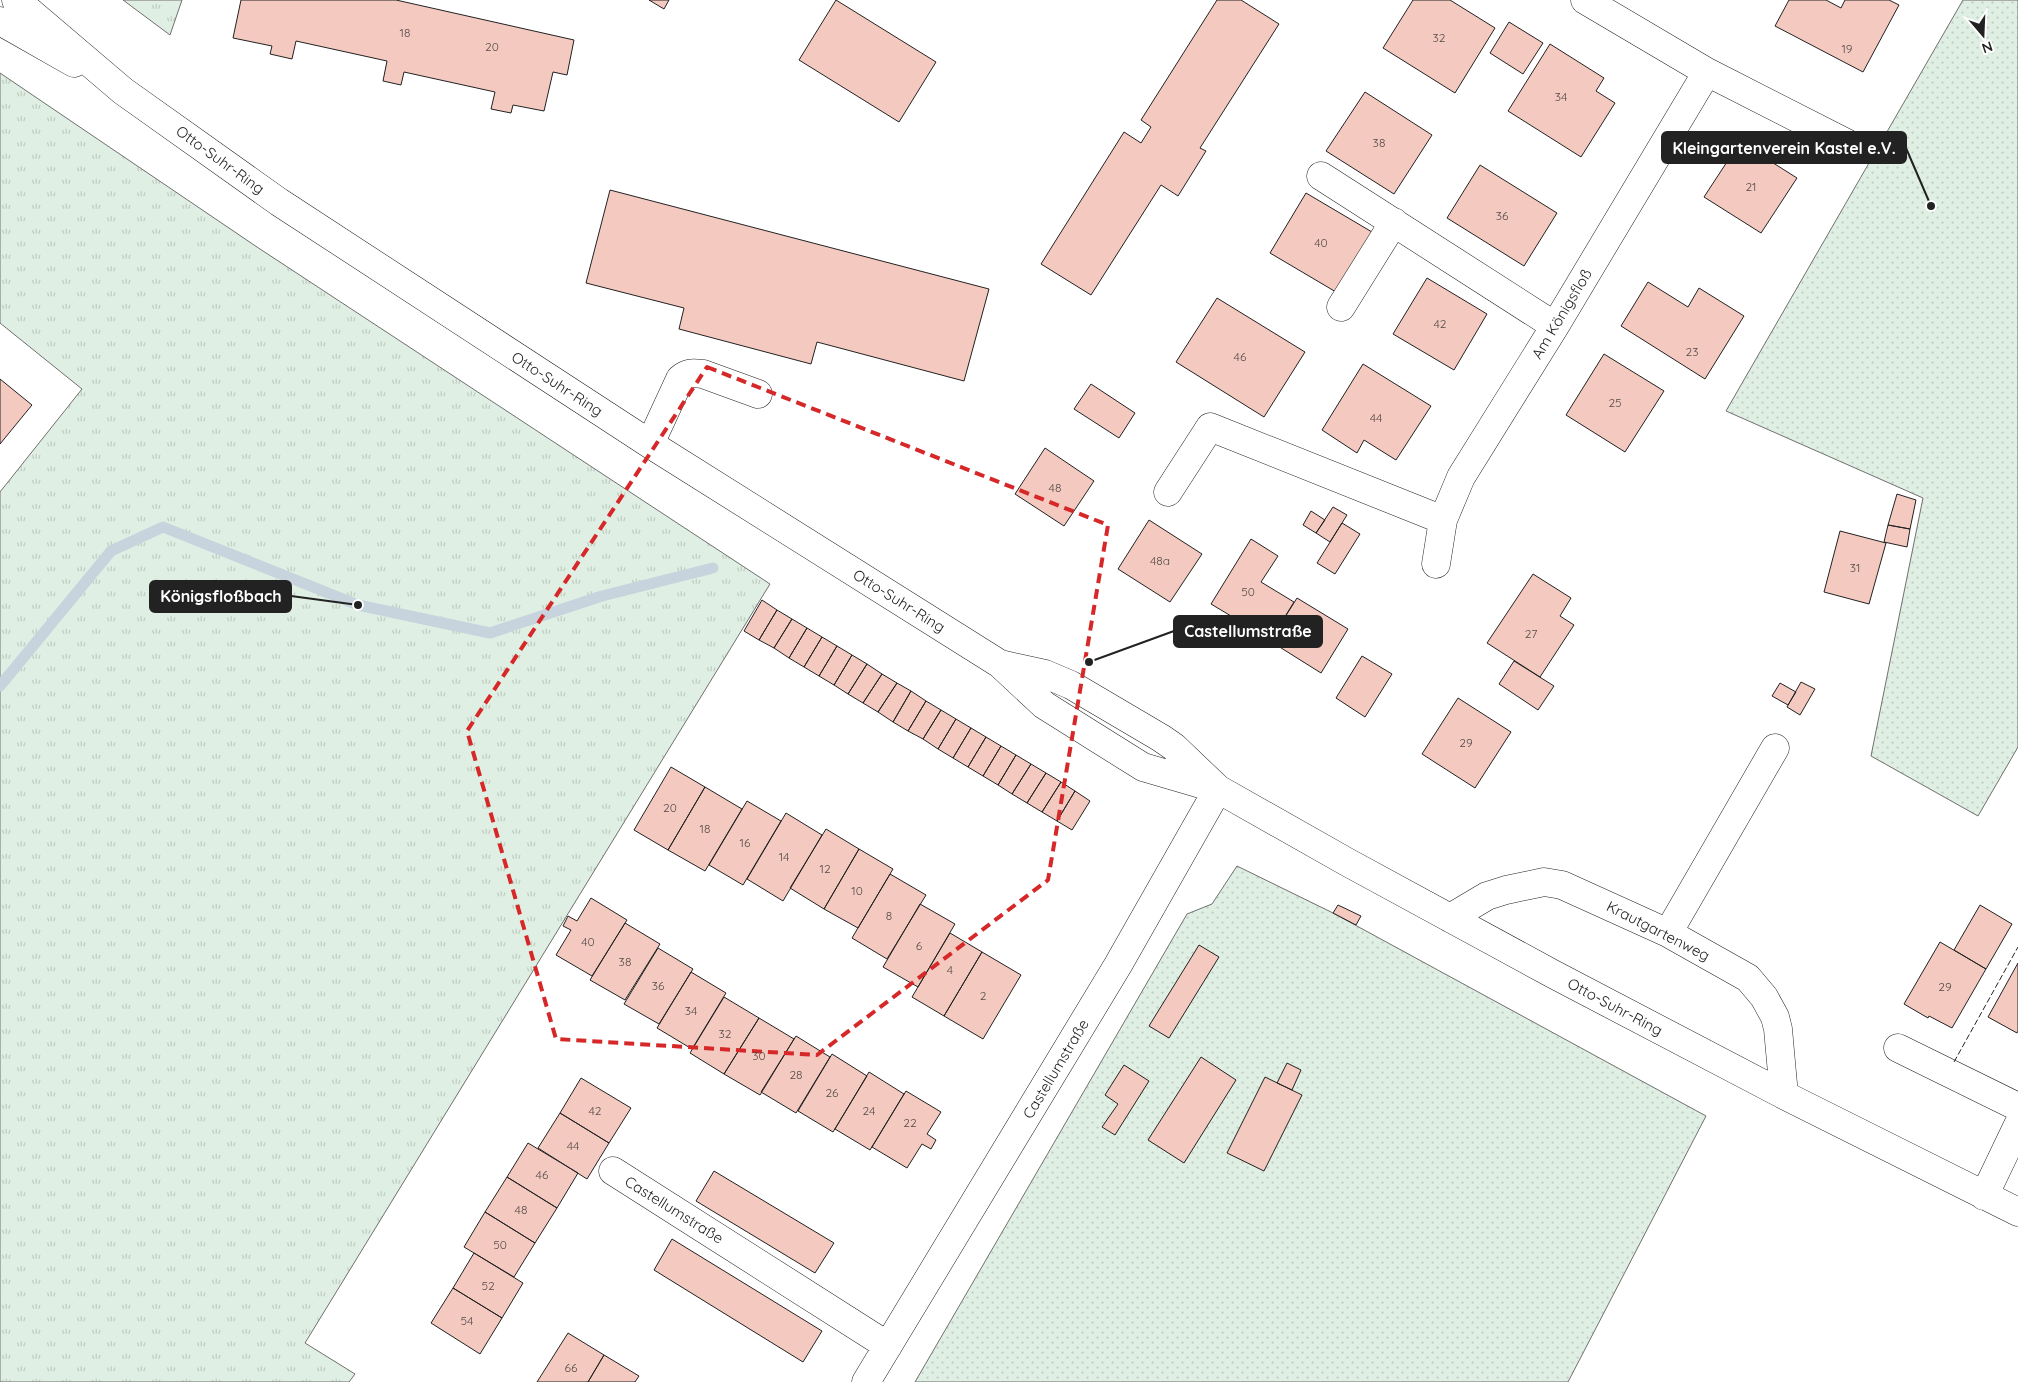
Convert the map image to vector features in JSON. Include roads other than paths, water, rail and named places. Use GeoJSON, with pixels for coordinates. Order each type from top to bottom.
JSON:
{"type":"FeatureCollection","features":[{"type":"Feature","properties":{"kind":"street","name":"Otto-Suhr-Ring"},"geometry":{"type":"LineString","coordinates":[[16,0],[123,91],[279,202],[650,444],[1000,664],[1045,674],[1071,685],[1174,747],[1218,789],[1450,918],[1784,1095],[2018,1212]]}},
{"type":"Feature","properties":{"kind":"street"},"geometry":{"type":"LineString","coordinates":[[1585,0],[1707,72],[1858,149]]}},
{"type":"Feature","properties":{"kind":"street","name":"Otto-Suhr-Ring"},"geometry":{"type":"LineString","coordinates":[[0,21],[123,91]]}},
{"type":"Feature","properties":{"kind":"street","name":"Am Königsfloß"},"geometry":{"type":"LineString","coordinates":[[1436,564],[1443,520],[1461,477],[1555,326],[1707,72]]}},
{"type":"Feature","properties":{"kind":"street"},"geometry":{"type":"LineString","coordinates":[[1321,176],[1555,326]]}},
{"type":"Feature","properties":{"kind":"street"},"geometry":{"type":"LineString","coordinates":[[1341,307],[1394,222]]}},
{"type":"Feature","properties":{"kind":"street"},"geometry":{"type":"LineString","coordinates":[[650,444],[680,379],[685,374],[703,374],[758,394]]}},
{"type":"Feature","properties":{"kind":"street"},"geometry":{"type":"LineString","coordinates":[[1168,492],[1210,427],[1443,520]]}},
{"type":"Feature","properties":{"kind":"street"},"geometry":{"type":"LineString","coordinates":[[1668,933],[1775,748]]}},
{"type":"Feature","properties":{"kind":"street","name":"Castellumstraße"},"geometry":{"type":"LineString","coordinates":[[866,1382],[1113,973],[1218,789]]}},
{"type":"Feature","properties":{"kind":"street","name":"Krautgartenweg"},"geometry":{"type":"LineString","coordinates":[[1450,918],[1487,896],[1544,882],[1562,885],[1668,933],[1748,978],[1764,997],[1775,1017],[1778,1029],[1784,1095]]}},
{"type":"Feature","properties":{"kind":"street"},"geometry":{"type":"LineString","coordinates":[[1898,1048],[2018,1107]]}},
{"type":"Feature","properties":{"kind":"street"},"geometry":{"type":"LineString","coordinates":[[1984,1196],[2018,1125]]}},
{"type":"Feature","properties":{"kind":"street","name":"Castellumstraße"},"geometry":{"type":"LineString","coordinates":[[613,1171],[888,1346]]}},
{"type":"Feature","properties":{"kind":"waterway"},"geometry":{"type":"LineString","coordinates":[[0,686],[111,551],[163,527],[358,605],[490,633],[602,596],[713,568]]}},
{"type":"Feature","properties":{"kind":"place","name":"Kleingartenverein Kastel e.V."},"geometry":{"type":"Point","coordinates":[1931,206]}},
{"type":"Feature","properties":{"kind":"place","name":"Königsfloßbach"},"geometry":{"type":"Point","coordinates":[358,605]}},
{"type":"Feature","properties":{"kind":"place","name":"Castellumstraße"},"geometry":{"type":"Point","coordinates":[1089,662]}}]}
